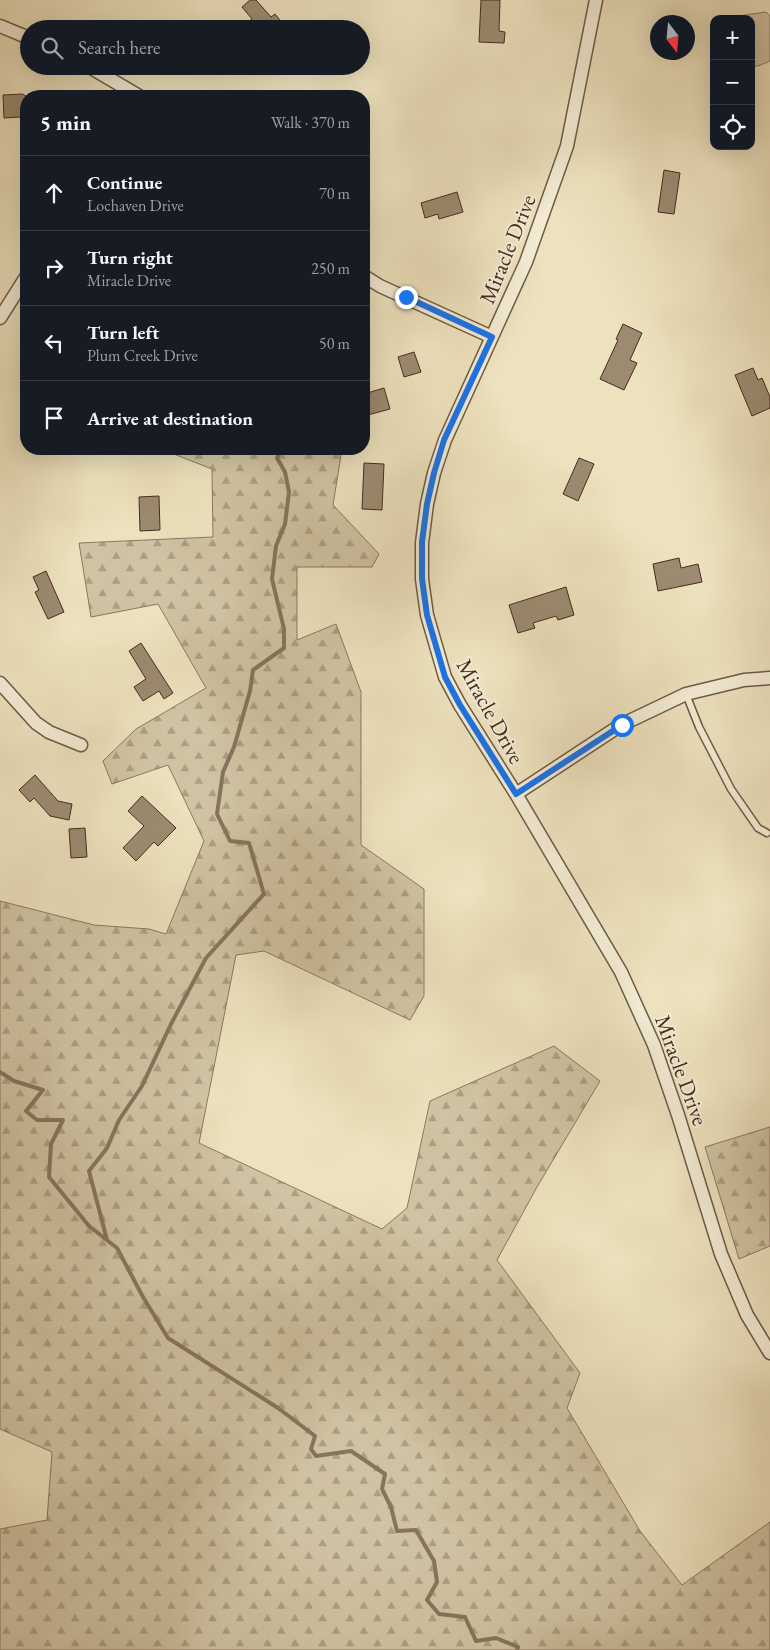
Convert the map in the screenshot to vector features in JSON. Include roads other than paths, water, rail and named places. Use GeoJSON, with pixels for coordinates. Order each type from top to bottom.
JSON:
{"type":"FeatureCollection","features":[{"type":"Feature","properties":{"kind":"street","name":"Miracle Drive"},"geometry":{"type":"LineString","coordinates":[[596,0],[567,146],[530,254],[444,440],[434,473],[427,504],[422,542],[422,579],[427,615],[445,677],[621,972],[654,1045],[681,1124],[721,1254],[747,1315],[770,1353]]}},
{"type":"Feature","properties":{"kind":"street"},"geometry":{"type":"LineString","coordinates":[[0,26],[20,34]]}},
{"type":"Feature","properties":{"kind":"street"},"geometry":{"type":"LineString","coordinates":[[103,75],[128,90]]}},
{"type":"Feature","properties":{"kind":"street"},"geometry":{"type":"LineString","coordinates":[[370,280],[492,337]]}},
{"type":"Feature","properties":{"kind":"street"},"geometry":{"type":"LineString","coordinates":[[0,318],[20,286]]}},
{"type":"Feature","properties":{"kind":"street"},"geometry":{"type":"LineString","coordinates":[[516,794],[622,725],[686,694],[744,680],[770,678]]}},
{"type":"Feature","properties":{"kind":"street"},"geometry":{"type":"LineString","coordinates":[[0,684],[36,723],[49,732],[82,745]]}},
{"type":"Feature","properties":{"kind":"lane"},"geometry":{"type":"LineString","coordinates":[[686,694],[699,727],[731,789],[758,828],[767,833]]}},
{"type":"Feature","properties":{"kind":"waterway"},"geometry":{"type":"LineString","coordinates":[[107,1240],[89,1171],[107,1148],[119,1120],[142,1086],[171,1024],[206,958],[264,894],[249,843],[230,841],[217,814],[223,772],[234,747],[250,691],[253,670],[284,648],[284,629],[272,579],[276,546],[285,524],[289,492],[285,472],[277,458],[278,455]]}},
{"type":"Feature","properties":{"kind":"waterway"},"geometry":{"type":"LineString","coordinates":[[0,1072],[14,1081],[43,1090],[26,1111],[37,1120],[63,1120],[51,1144],[49,1177],[89,1226],[117,1248],[143,1297],[168,1338],[278,1408],[315,1436],[311,1449],[316,1456],[351,1451],[385,1474],[382,1489],[391,1507],[397,1531],[416,1530],[434,1561],[437,1582],[427,1600],[439,1614],[465,1617],[476,1641],[496,1638],[518,1647],[517,1650]]}}]}
